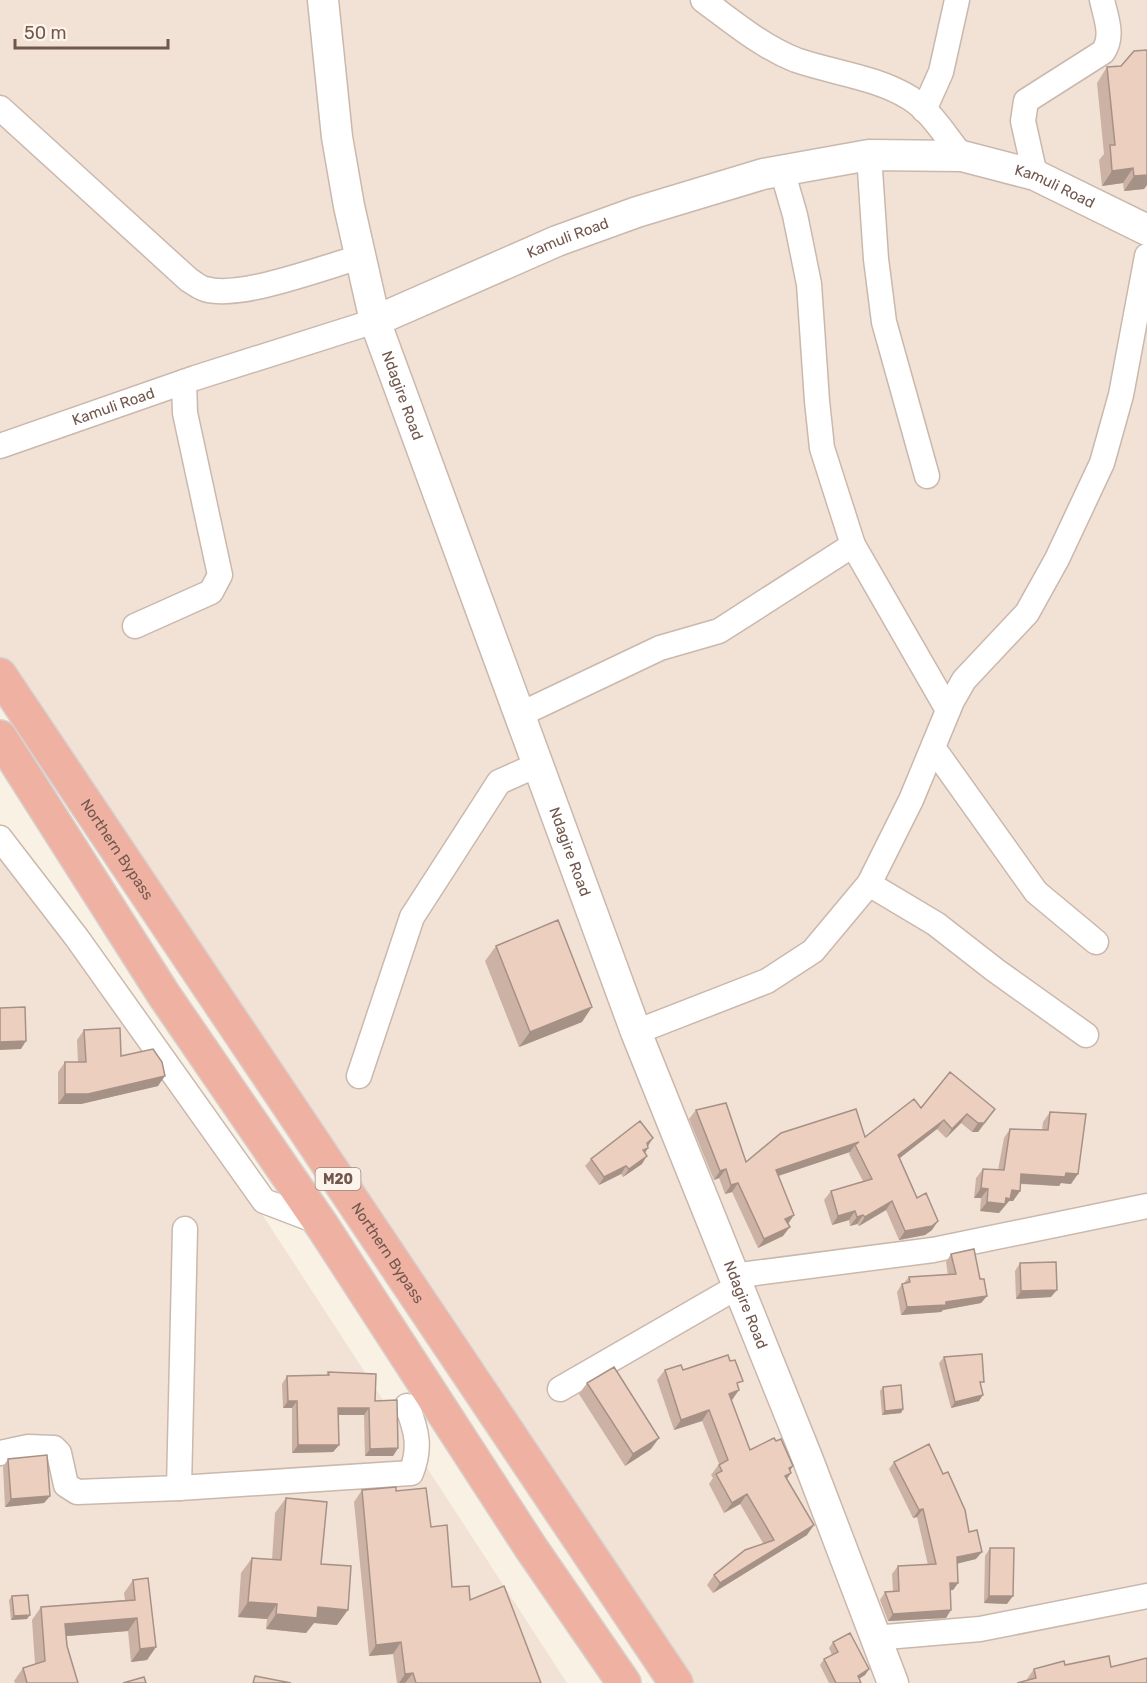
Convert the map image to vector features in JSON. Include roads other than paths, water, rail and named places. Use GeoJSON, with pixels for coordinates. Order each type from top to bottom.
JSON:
{"type":"FeatureCollection","features":[{"type":"Feature","properties":{"kind":"highway","name":"Northern Bypass"},"geometry":{"type":"LineString","coordinates":[[0,675],[676,1683]]}},
{"type":"Feature","properties":{"kind":"highway","name":"M20"},"geometry":{"type":"LineString","coordinates":[[0,737],[164,995],[320,1222],[531,1548],[624,1683]]}},
{"type":"Feature","properties":{"kind":"street","name":"Ndagire Road"},"geometry":{"type":"LineString","coordinates":[[323,0],[337,137],[375,321],[636,1032],[808,1460],[893,1683]]}},
{"type":"Feature","properties":{"kind":"street"},"geometry":{"type":"LineString","coordinates":[[704,0],[765,45],[797,60],[892,89],[911,99],[924,110],[962,156]]}},
{"type":"Feature","properties":{"kind":"street"},"geometry":{"type":"LineString","coordinates":[[924,110],[941,72],[957,0]]}},
{"type":"Feature","properties":{"kind":"street"},"geometry":{"type":"LineString","coordinates":[[1035,175],[1023,121],[1026,101],[1103,52],[1109,44],[1110,33],[1102,0]]}},
{"type":"Feature","properties":{"kind":"street"},"geometry":{"type":"LineString","coordinates":[[0,108],[189,280],[204,289],[222,292],[244,290],[361,257]]}},
{"type":"Feature","properties":{"kind":"street"},"geometry":{"type":"LineString","coordinates":[[869,155],[884,322],[927,476]]}},
{"type":"Feature","properties":{"kind":"street","name":"Kamuli Road"},"geometry":{"type":"LineString","coordinates":[[0,446],[184,382],[375,321],[557,241],[637,213],[782,170],[869,155],[962,156],[1035,175],[1147,230]]}},
{"type":"Feature","properties":{"kind":"street"},"geometry":{"type":"LineString","coordinates":[[782,170],[795,215],[809,284],[816,401],[822,448],[853,545],[948,710]]}},
{"type":"Feature","properties":{"kind":"street"},"geometry":{"type":"LineString","coordinates":[[636,1032],[767,981],[813,951],[869,884],[934,749],[948,710],[964,680],[1027,613],[1057,559],[1102,463],[1123,385],[1147,256]]}},
{"type":"Feature","properties":{"kind":"street"},"geometry":{"type":"LineString","coordinates":[[135,626],[211,592],[220,575],[185,413],[184,382]]}},
{"type":"Feature","properties":{"kind":"street"},"geometry":{"type":"LineString","coordinates":[[519,715],[660,648],[719,631],[853,545]]}},
{"type":"Feature","properties":{"kind":"street"},"geometry":{"type":"LineString","coordinates":[[934,749],[1036,892],[1096,942]]}},
{"type":"Feature","properties":{"kind":"street"},"geometry":{"type":"LineString","coordinates":[[359,1076],[412,917],[500,782],[537,765]]}},
{"type":"Feature","properties":{"kind":"street"},"geometry":{"type":"LineString","coordinates":[[0,838],[77,938],[264,1201],[320,1222]]}},
{"type":"Feature","properties":{"kind":"street"},"geometry":{"type":"LineString","coordinates":[[869,884],[936,924],[995,970],[1086,1035]]}},
{"type":"Feature","properties":{"kind":"street"},"geometry":{"type":"LineString","coordinates":[[561,1389],[735,1282],[933,1250],[1147,1206]]}},
{"type":"Feature","properties":{"kind":"street"},"geometry":{"type":"LineString","coordinates":[[179,1488],[185,1229]]}},
{"type":"Feature","properties":{"kind":"street"},"geometry":{"type":"LineString","coordinates":[[0,1453],[28,1448],[54,1448],[59,1453],[66,1485],[77,1492],[411,1473],[418,1455],[414,1424],[407,1406]]}},
{"type":"Feature","properties":{"kind":"street"},"geometry":{"type":"LineString","coordinates":[[874,1638],[980,1629],[1147,1596]]}}]}
